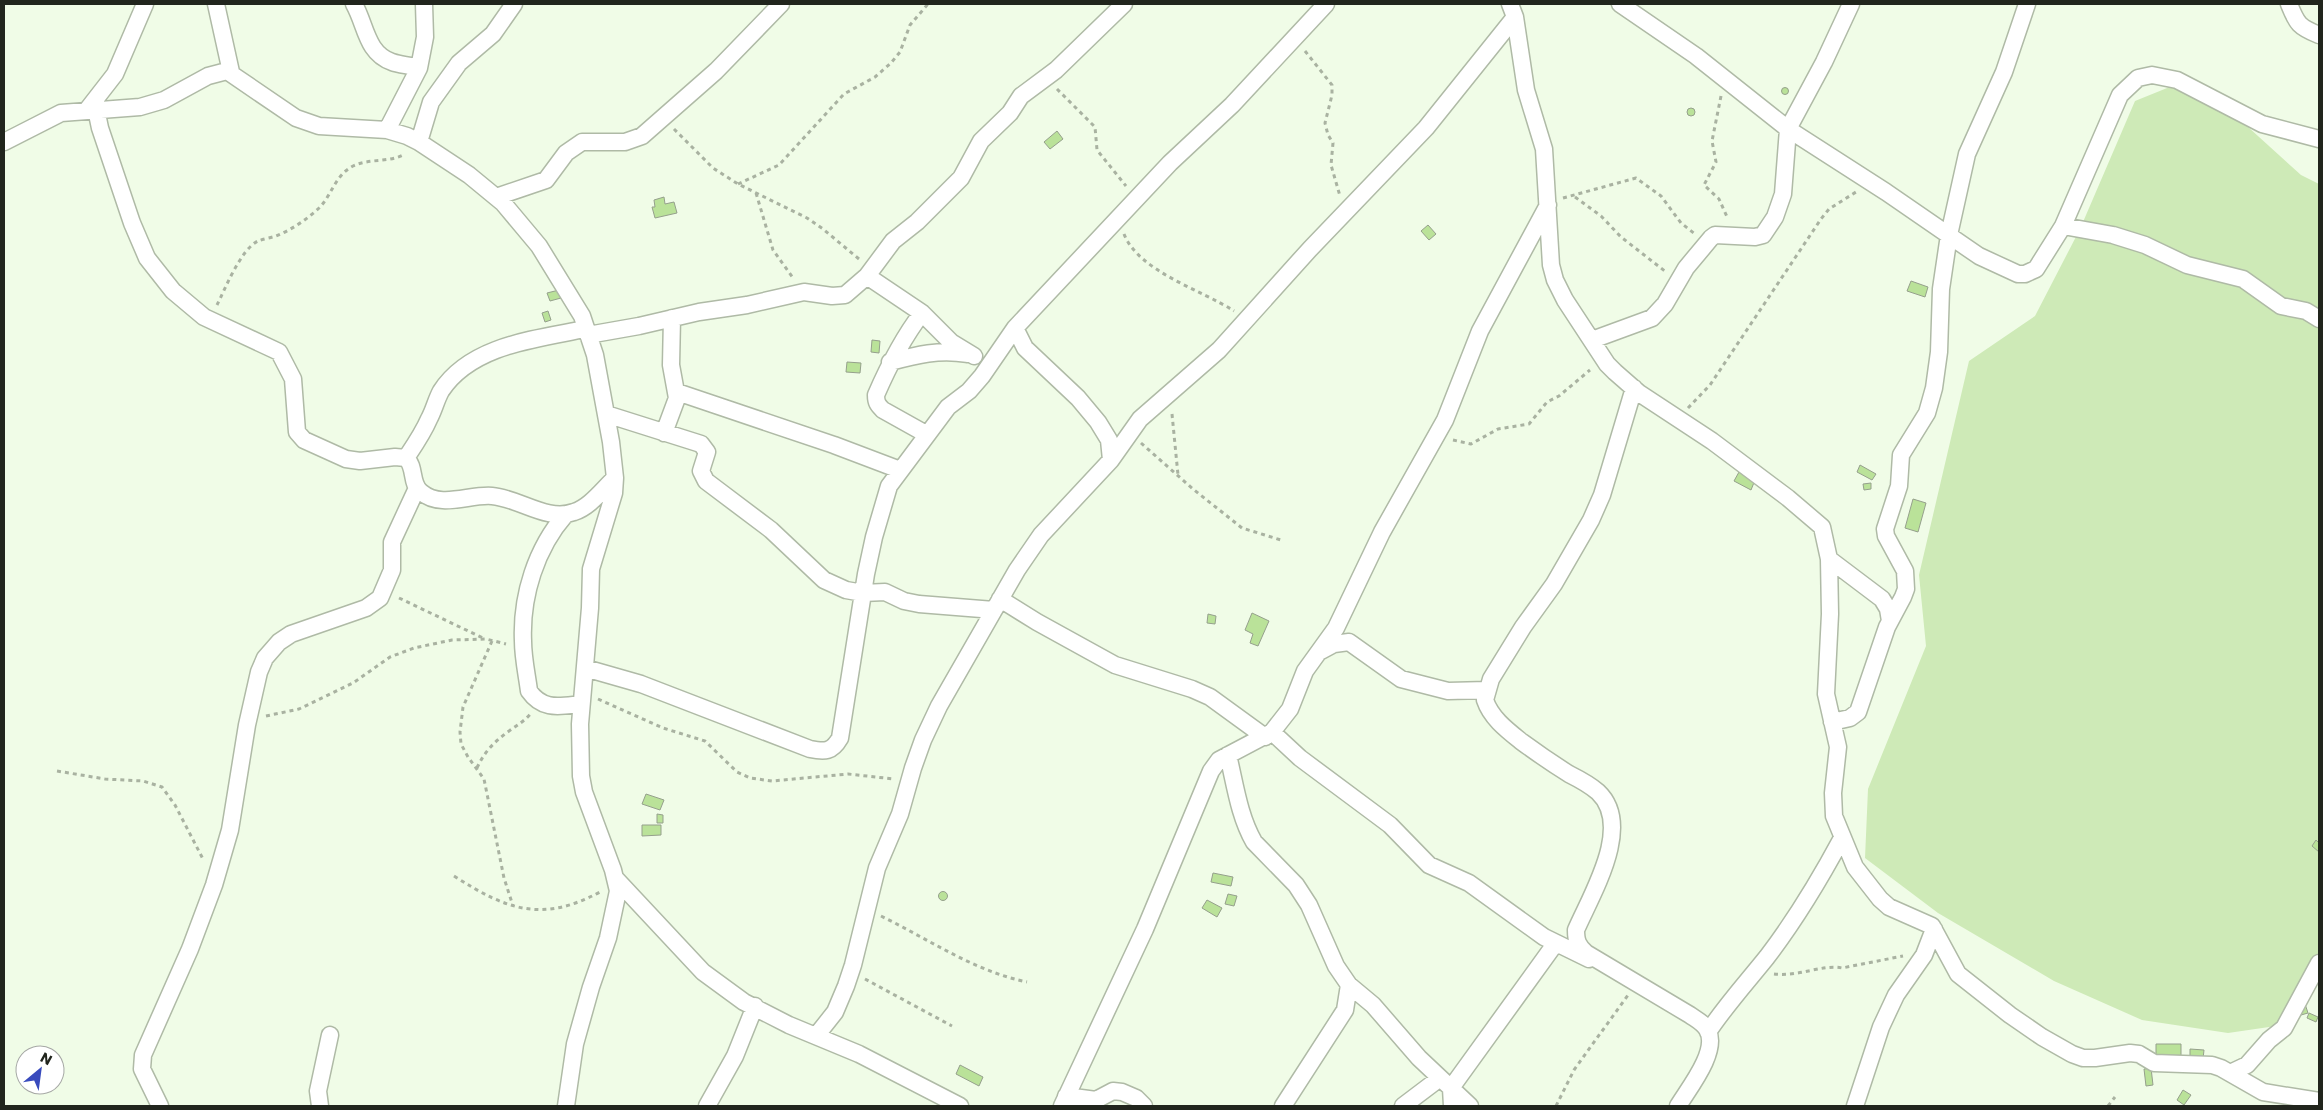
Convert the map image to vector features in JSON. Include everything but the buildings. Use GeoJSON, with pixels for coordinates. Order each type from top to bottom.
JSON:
{"type":"FeatureCollection","features":[{"type":"Feature","properties":{"kind":"street"},"geometry":{"type":"LineString","coordinates":[[91,109],[115,74],[145,4]]}},
{"type":"Feature","properties":{"kind":"street"},"geometry":{"type":"LineString","coordinates":[[216,4],[231,72]]}},
{"type":"Feature","properties":{"kind":"street"},"geometry":{"type":"LineString","coordinates":[[354,4],[371,45],[378,55],[394,63],[419,68]]}},
{"type":"Feature","properties":{"kind":"street"},"geometry":{"type":"LineString","coordinates":[[388,130],[419,68],[425,37],[424,4]]}},
{"type":"Feature","properties":{"kind":"street"},"geometry":{"type":"LineString","coordinates":[[422,143],[431,102],[459,63],[493,34],[514,4]]}},
{"type":"Feature","properties":{"kind":"street"},"geometry":{"type":"LineString","coordinates":[[496,197],[546,180],[559,162],[576,144],[582,142],[613,143],[634,140],[642,136],[716,71],[781,4]]}},
{"type":"Feature","properties":{"kind":"street"},"geometry":{"type":"LineString","coordinates":[[406,458],[429,420],[443,389],[474,361],[494,351],[525,342],[699,312],[747,306],[804,292],[845,296],[869,273],[893,241],[918,222],[961,178],[981,141],[1010,113],[1021,96],[1045,79],[1124,4]]}},
{"type":"Feature","properties":{"kind":"street"},"geometry":{"type":"LineString","coordinates":[[585,668],[641,684],[810,749],[825,752],[831,750],[840,738],[863,593],[881,508],[889,486],[926,434],[948,407],[969,391],[1015,328],[1170,163],[1232,105],[1293,37],[1326,4]]}},
{"type":"Feature","properties":{"kind":"street"},"geometry":{"type":"LineString","coordinates":[[1620,4],[1696,56],[1788,129],[1872,183],[1979,256],[2018,274],[2025,274],[2036,268],[2063,226],[2120,95],[2128,85],[2144,76],[2163,76],[2177,80],[2262,124],[2319,139]]}},
{"type":"Feature","properties":{"kind":"street"},"geometry":{"type":"LineString","coordinates":[[1592,340],[1652,318],[1665,304],[1678,282],[1707,242],[1715,235],[1755,237],[1763,235],[1775,218],[1783,194],[1786,177],[1788,129],[1824,62],[1851,4]]}},
{"type":"Feature","properties":{"kind":"street"},"geometry":{"type":"LineString","coordinates":[[1832,722],[1850,718],[1858,712],[1890,621],[1905,593],[1906,578],[1903,565],[1886,536],[1885,529],[1899,486],[1901,455],[1927,413],[1934,388],[1939,352],[1941,289],[1949,235],[1967,154],[2004,72],[2027,4]]}},
{"type":"Feature","properties":{"kind":"street"},"geometry":{"type":"LineString","coordinates":[[2290,4],[2301,27],[2319,35]]}},
{"type":"Feature","properties":{"kind":"street"},"geometry":{"type":"LineString","coordinates":[[1513,11],[1526,90],[1544,149],[1551,264],[1555,280],[1565,300],[1607,364],[1634,388],[1712,441],[1788,498],[1818,523],[1825,535],[1829,559],[1830,614],[1826,694],[1838,748],[1833,793],[1834,816],[1855,867],[1884,903],[1928,923],[1934,929],[1958,974],[2010,1015],[2042,1037],[2072,1054],[2083,1058],[2095,1058],[2130,1053],[2139,1054],[2154,1063],[2199,1063],[2221,1068],[2263,1092],[2319,1101]]}},
{"type":"Feature","properties":{"kind":"street"},"geometry":{"type":"LineString","coordinates":[[816,1036],[834,1012],[851,972],[876,868],[900,814],[924,740],[939,706],[997,604],[1041,535],[1110,460],[1140,418],[1219,350],[1249,315],[1426,128],[1513,11]]}},
{"type":"Feature","properties":{"kind":"street"},"geometry":{"type":"LineString","coordinates":[[4,142],[61,113],[91,109],[140,107],[164,100],[208,76],[222,71],[231,72],[296,118],[319,126],[388,130],[422,143],[503,203],[539,246],[572,297],[582,316],[595,355],[606,414],[614,478],[614,493],[591,569],[590,608],[580,724],[581,776],[584,792],[616,881],[617,900],[608,938],[591,987],[575,1044],[566,1106]]}},
{"type":"Feature","properties":{"kind":"street"},"geometry":{"type":"LineString","coordinates":[[91,109],[132,223],[148,258],[173,291],[211,320],[276,350],[282,355],[295,389],[297,432],[304,440],[328,453],[346,459],[360,461],[395,457],[406,458],[411,465],[417,488],[422,493],[437,499],[492,496],[540,511],[566,514]]}},
{"type":"Feature","properties":{"kind":"street"},"geometry":{"type":"LineString","coordinates":[[1144,1106],[1136,1098],[1122,1092],[1113,1091],[1096,1100],[1064,1101],[1145,929],[1211,771],[1219,760],[1268,734],[1290,709],[1305,671],[1336,628],[1382,532],[1440,431],[1480,331],[1548,203]]}},
{"type":"Feature","properties":{"kind":"street"},"geometry":{"type":"LineString","coordinates":[[2063,226],[2113,235],[2145,245],[2198,269],[2242,279],[2280,306],[2306,311],[2319,318]]}},
{"type":"Feature","properties":{"kind":"street"},"geometry":{"type":"LineString","coordinates":[[869,273],[922,313],[951,342],[974,356]]}},
{"type":"Feature","properties":{"kind":"street"},"geometry":{"type":"LineString","coordinates":[[922,313],[906,334],[890,362],[876,395],[878,405],[926,434]]}},
{"type":"Feature","properties":{"kind":"street"},"geometry":{"type":"LineString","coordinates":[[664,433],[675,406],[677,392],[671,365],[672,318]]}},
{"type":"Feature","properties":{"kind":"street"},"geometry":{"type":"LineString","coordinates":[[1015,328],[1024,348],[1078,398],[1098,422],[1109,440],[1110,460]]}},
{"type":"Feature","properties":{"kind":"street"},"geometry":{"type":"LineString","coordinates":[[890,362],[934,352],[955,352],[974,356],[988,356],[998,351]]}},
{"type":"Feature","properties":{"kind":"street"},"geometry":{"type":"LineString","coordinates":[[1634,388],[1602,495],[1591,520],[1554,584],[1496,671],[1486,690],[1485,700],[1495,718],[1540,755],[1598,792],[1607,805],[1612,819],[1612,836],[1604,867],[1576,930],[1579,946],[1703,1024],[1708,1032],[1709,1052],[1678,1106]]}},
{"type":"Feature","properties":{"kind":"street"},"geometry":{"type":"LineString","coordinates":[[677,392],[834,445],[900,470]]}},
{"type":"Feature","properties":{"kind":"street"},"geometry":{"type":"LineString","coordinates":[[606,414],[701,444],[707,452],[701,471],[706,481],[771,530],[824,580],[846,590],[863,593],[885,592],[904,601],[919,604],[997,604],[1037,622],[1115,665],[1192,688],[1210,697],[1268,734],[1390,824],[1429,865],[1469,883],[1555,944],[1579,956],[1608,966]]}},
{"type":"Feature","properties":{"kind":"street"},"geometry":{"type":"LineString","coordinates":[[582,699],[548,706],[539,702],[529,691],[524,648],[526,596],[530,577],[554,526],[566,514],[585,506],[614,478]]}},
{"type":"Feature","properties":{"kind":"street"},"geometry":{"type":"LineString","coordinates":[[160,1106],[142,1069],[143,1055],[190,949],[214,885],[230,830],[248,720],[259,672],[272,648],[291,634],[374,604],[385,590],[392,570],[392,542],[417,488]]}},
{"type":"Feature","properties":{"kind":"street"},"geometry":{"type":"LineString","coordinates":[[1829,559],[1882,599],[1888,610],[1890,621]]}},
{"type":"Feature","properties":{"kind":"street"},"geometry":{"type":"LineString","coordinates":[[1317,654],[1334,644],[1349,642],[1401,679],[1448,691],[1486,690]]}},
{"type":"Feature","properties":{"kind":"street"},"geometry":{"type":"LineString","coordinates":[[1228,755],[1238,800],[1250,835],[1254,842],[1296,885],[1309,905],[1336,966],[1349,985],[1373,1005],[1419,1058],[1470,1106]]}},
{"type":"Feature","properties":{"kind":"street"},"geometry":{"type":"LineString","coordinates":[[1708,1032],[1816,887],[1842,838]]}},
{"type":"Feature","properties":{"kind":"street"},"geometry":{"type":"LineString","coordinates":[[616,881],[703,972],[744,1002],[789,1025],[858,1054],[960,1106]]}},
{"type":"Feature","properties":{"kind":"street"},"geometry":{"type":"LineString","coordinates":[[1855,1106],[1882,1027],[1896,995],[1926,951],[1934,929]]}},
{"type":"Feature","properties":{"kind":"street"},"geometry":{"type":"LineString","coordinates":[[1403,1106],[1446,1083],[1555,944]]}},
{"type":"Feature","properties":{"kind":"street"},"geometry":{"type":"LineString","coordinates":[[2230,1073],[2246,1066],[2269,1040],[2284,1028],[2319,963]]}},
{"type":"Feature","properties":{"kind":"street"},"geometry":{"type":"LineString","coordinates":[[1283,1106],[1345,1010],[1349,985]]}},
{"type":"Feature","properties":{"kind":"street"},"geometry":{"type":"LineString","coordinates":[[707,1106],[735,1056],[755,1006]]}},
{"type":"Feature","properties":{"kind":"street"},"geometry":{"type":"LineString","coordinates":[[320,1106],[318,1091],[330,1035]]}},
{"type":"Feature","properties":{"kind":"street"},"geometry":{"type":"LineString","coordinates":[[1446,1083],[1452,1106]]}},
{"type":"Feature","properties":{"kind":"path"},"geometry":{"type":"LineString","coordinates":[[738,184],[779,165],[844,94],[875,77],[891,63],[900,52],[910,26],[928,4]]}},
{"type":"Feature","properties":{"kind":"path"},"geometry":{"type":"LineString","coordinates":[[1293,37],[1332,85],[1332,95],[1325,123],[1328,135],[1333,143],[1331,165],[1343,215]]}},
{"type":"Feature","properties":{"kind":"path"},"geometry":{"type":"LineString","coordinates":[[1725,78],[1712,141],[1716,162],[1704,185],[1719,199],[1738,236]]}},
{"type":"Feature","properties":{"kind":"path"},"geometry":{"type":"LineString","coordinates":[[1045,79],[1095,127],[1097,150],[1137,199]]}},
{"type":"Feature","properties":{"kind":"path"},"geometry":{"type":"LineString","coordinates":[[663,117],[713,168],[738,184],[823,229],[869,273]]}},
{"type":"Feature","properties":{"kind":"path"},"geometry":{"type":"LineString","coordinates":[[211,320],[229,281],[246,252],[256,242],[275,237],[311,215],[320,207],[342,173],[355,165],[397,158],[422,143]]}},
{"type":"Feature","properties":{"kind":"path"},"geometry":{"type":"LineString","coordinates":[[1548,203],[1636,178],[1661,196],[1681,223],[1707,242]]}},
{"type":"Feature","properties":{"kind":"path"},"geometry":{"type":"LineString","coordinates":[[1677,419],[1710,385],[1829,209],[1872,183]]}},
{"type":"Feature","properties":{"kind":"path"},"geometry":{"type":"LineString","coordinates":[[756,193],[773,250],[804,292]]}},
{"type":"Feature","properties":{"kind":"path"},"geometry":{"type":"LineString","coordinates":[[1574,196],[1601,216],[1622,237],[1678,282]]}},
{"type":"Feature","properties":{"kind":"path"},"geometry":{"type":"LineString","coordinates":[[1120,217],[1127,242],[1139,256],[1164,273],[1236,313],[1249,315]]}},
{"type":"Feature","properties":{"kind":"path"},"geometry":{"type":"LineString","coordinates":[[1440,431],[1452,440],[1471,444],[1498,429],[1529,424],[1547,402],[1559,396],[1591,369],[1607,364]]}},
{"type":"Feature","properties":{"kind":"path"},"geometry":{"type":"LineString","coordinates":[[1169,394],[1178,475]]}},
{"type":"Feature","properties":{"kind":"path"},"geometry":{"type":"LineString","coordinates":[[1129,433],[1242,528],[1281,540]]}},
{"type":"Feature","properties":{"kind":"path"},"geometry":{"type":"LineString","coordinates":[[385,590],[486,639],[524,648]]}},
{"type":"Feature","properties":{"kind":"path"},"geometry":{"type":"LineString","coordinates":[[248,720],[300,709],[353,683],[390,657],[414,648],[452,640],[486,639]]}},
{"type":"Feature","properties":{"kind":"path"},"geometry":{"type":"LineString","coordinates":[[492,641],[463,707],[460,721],[461,744],[484,779],[496,842],[513,906]]}},
{"type":"Feature","properties":{"kind":"path"},"geometry":{"type":"LineString","coordinates":[[582,699],[614,704],[663,728],[704,741],[737,772],[750,778],[772,781],[848,774],[910,781]]}},
{"type":"Feature","properties":{"kind":"path"},"geometry":{"type":"LineString","coordinates":[[477,768],[482,756],[495,742],[526,719],[539,702]]}},
{"type":"Feature","properties":{"kind":"path"},"geometry":{"type":"LineString","coordinates":[[57,771],[105,779],[143,781],[162,787],[179,813],[214,885]]}},
{"type":"Feature","properties":{"kind":"path"},"geometry":{"type":"LineString","coordinates":[[454,876],[486,897],[513,906],[547,911],[570,905],[616,881]]}},
{"type":"Feature","properties":{"kind":"path"},"geometry":{"type":"LineString","coordinates":[[867,909],[905,927],[953,955],[1008,978],[1028,982]]}},
{"type":"Feature","properties":{"kind":"path"},"geometry":{"type":"LineString","coordinates":[[1756,970],[1776,974],[1794,974],[1833,966],[1842,968],[1884,961],[1926,951]]}},
{"type":"Feature","properties":{"kind":"path"},"geometry":{"type":"LineString","coordinates":[[851,972],[952,1026]]}},
{"type":"Feature","properties":{"kind":"path"},"geometry":{"type":"LineString","coordinates":[[1556,1106],[1584,1054],[1637,983]]}},
{"type":"Feature","properties":{"kind":"path"},"geometry":{"type":"LineString","coordinates":[[2108,1106],[2115,1097]]}},
{"type":"Feature","properties":{"kind":"green space"},"geometry":{"type":"Polygon","coordinates":[[[2177,84],[2226,107],[2301,175],[2319,184],[2319,971],[2289,1024],[2228,1033],[2142,1020],[2054,981],[1938,913],[1865,858],[1868,789],[1926,646],[1919,575],[1969,361],[2035,316],[2080,229],[2135,101],[2177,84]]]}}]}
